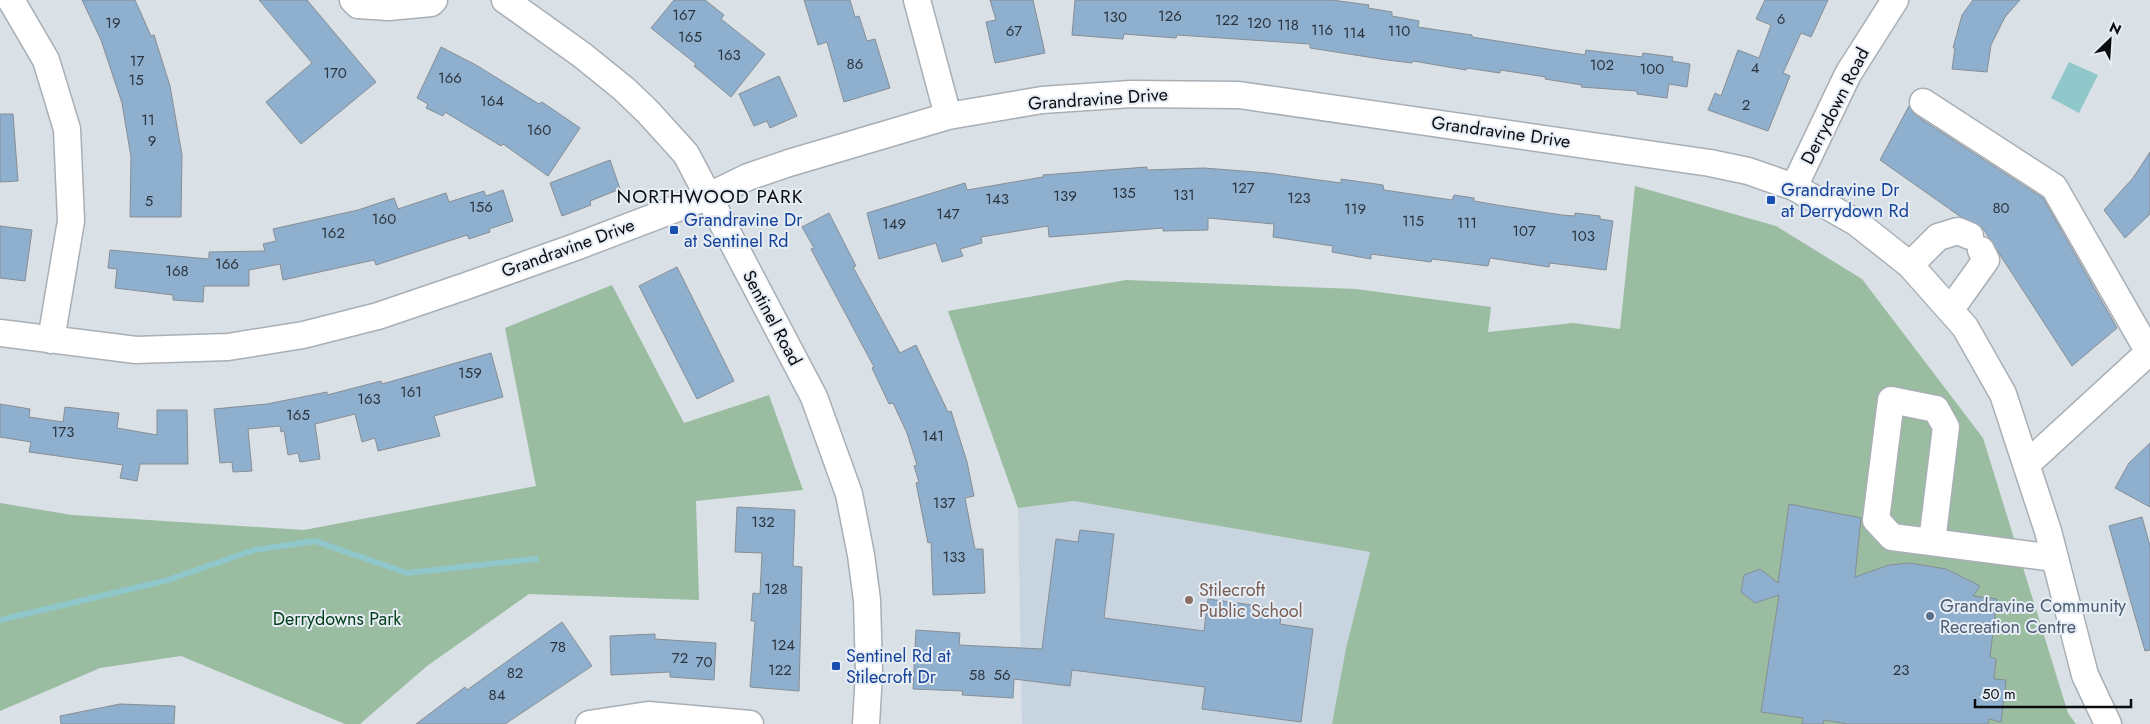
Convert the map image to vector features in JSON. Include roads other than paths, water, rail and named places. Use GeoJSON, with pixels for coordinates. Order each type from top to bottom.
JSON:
{"type":"FeatureCollection","features":[{"type":"Feature","properties":{"kind":"street"},"geometry":{"type":"LineString","coordinates":[[11,0],[46,60],[67,129],[71,221],[51,340]]}},
{"type":"Feature","properties":{"kind":"street"},"geometry":{"type":"LineString","coordinates":[[353,0],[358,5],[389,7],[431,3],[434,0]]}},
{"type":"Feature","properties":{"kind":"street","name":"Sentinel Road"},"geometry":{"type":"LineString","coordinates":[[506,0],[582,55],[648,112],[686,154],[814,397],[850,494],[867,600],[869,673],[866,724]]}},
{"type":"Feature","properties":{"kind":"street"},"geometry":{"type":"LineString","coordinates":[[917,0],[948,116]]}},
{"type":"Feature","properties":{"kind":"street","name":"Derrydown Road"},"geometry":{"type":"LineString","coordinates":[[1794,187],[1848,74],[1895,0]]}},
{"type":"Feature","properties":{"kind":"street","name":"Grandravine Drive"},"geometry":{"type":"LineString","coordinates":[[0,333],[136,350],[228,347],[303,335],[387,313],[578,246],[709,196],[748,177],[789,163],[948,116],[1042,100],[1131,94],[1238,95],[1710,162],[1748,171],[1794,187],[1857,223],[1910,265],[1965,327],[2003,394],[2027,464],[2055,558],[2085,675],[2108,724]]}},
{"type":"Feature","properties":{"kind":"street"},"geometry":{"type":"LineString","coordinates":[[1923,102],[2054,187],[2150,353],[2027,464]]}},
{"type":"Feature","properties":{"kind":"street"},"geometry":{"type":"LineString","coordinates":[[1910,265],[1938,237],[1958,231],[1976,243],[1986,260],[1951,309]]}},
{"type":"Feature","properties":{"kind":"street"},"geometry":{"type":"LineString","coordinates":[[1932,542],[1946,427],[1936,409],[1891,400],[1876,520],[1892,537],[2055,558]]}},
{"type":"Feature","properties":{"kind":"street"},"geometry":{"type":"LineString","coordinates":[[589,724],[648,715],[750,724]]}},
{"type":"Feature","properties":{"kind":"water"},"geometry":{"type":"Polygon","coordinates":[[[2069,62],[2098,75],[2079,113],[2051,98],[2069,62]]]}},
{"type":"Feature","properties":{"kind":"waterway"},"geometry":{"type":"LineString","coordinates":[[0,620],[168,580],[254,550],[315,541],[407,573],[536,559]]}},
{"type":"Feature","properties":{"kind":"place","name":"Grandravine Dr at Derrydown Rd"},"geometry":{"type":"Point","coordinates":[1771,200]}},
{"type":"Feature","properties":{"kind":"place","name":"Grandravine Dr at Sentinel Rd"},"geometry":{"type":"Point","coordinates":[674,230]}},
{"type":"Feature","properties":{"kind":"place","name":"Stilecroft Public School"},"geometry":{"type":"Point","coordinates":[1189,600]}},
{"type":"Feature","properties":{"kind":"place","name":"Grandravine Community Recreation Centre"},"geometry":{"type":"Point","coordinates":[1930,616]}},
{"type":"Feature","properties":{"kind":"place","name":"Sentinel Rd at Stilecroft Dr"},"geometry":{"type":"Point","coordinates":[836,666]}},
{"type":"Feature","properties":{"kind":"district","name":"NORTHWOOD PARK"},"geometry":{"type":"Point","coordinates":[710,196]}},
{"type":"Feature","properties":{"kind":"park label","name":"Derrydowns Park"},"geometry":{"type":"Point","coordinates":[337,619]}}]}
